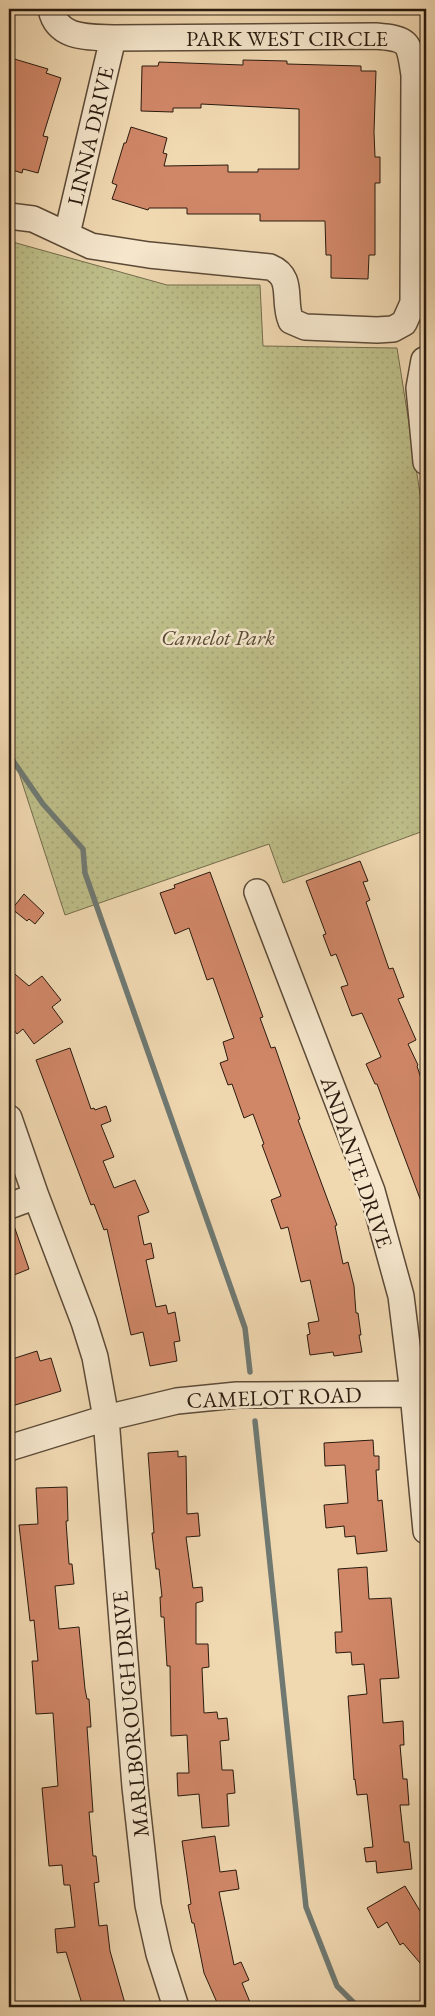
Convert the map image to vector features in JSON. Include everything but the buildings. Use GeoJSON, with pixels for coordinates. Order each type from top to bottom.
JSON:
{"type":"FeatureCollection","features":[{"type":"Feature","properties":{"kind":"street","name":"PARK WEST CIRCLE"},"geometry":{"type":"LineString","coordinates":[[9,216],[33,219],[92,246],[149,255],[270,267],[278,270],[286,284],[288,313],[291,321],[305,327],[393,329],[404,324],[413,303],[414,75],[411,54],[405,42],[397,38],[376,36],[113,38],[77,36],[60,27],[53,19],[51,9]]}},
{"type":"Feature","properties":{"kind":"street","name":"LINNA DRIVE"},"geometry":{"type":"LineString","coordinates":[[68,234],[113,38]]}},
{"type":"Feature","properties":{"kind":"street"},"geometry":{"type":"LineString","coordinates":[[425,360],[420,388],[425,431],[426,462]]}},
{"type":"Feature","properties":{"kind":"street","name":"ANDANTE DRIVE"},"geometry":{"type":"LineString","coordinates":[[257,892],[372,1191],[401,1296],[420,1394],[426,1531]]}},
{"type":"Feature","properties":{"kind":"street","name":"MARLBOROUGH DRIVE"},"geometry":{"type":"LineString","coordinates":[[9,1118],[95,1357],[106,1418],[135,1787],[148,1905],[159,1954],[176,2007]]}},
{"type":"Feature","properties":{"kind":"street"},"geometry":{"type":"LineString","coordinates":[[9,1206],[36,1196]]}},
{"type":"Feature","properties":{"kind":"street","name":"CAMELOT ROAD"},"geometry":{"type":"LineString","coordinates":[[9,1448],[106,1418],[177,1401],[237,1395],[420,1394]]}},
{"type":"Feature","properties":{"kind":"green space","name":"Camelot Park"},"geometry":{"type":"Polygon","coordinates":[[[9,241],[167,285],[260,285],[263,346],[397,348],[426,531],[426,830],[283,883],[269,844],[65,915],[9,742],[9,241]]]}},
{"type":"Feature","properties":{"kind":"waterway"},"geometry":{"type":"LineString","coordinates":[[9,755],[43,804],[83,849],[85,873],[245,1328],[250,1372]]}},
{"type":"Feature","properties":{"kind":"waterway"},"geometry":{"type":"LineString","coordinates":[[255,1421],[306,1907],[337,1986],[358,2007]]}}]}
